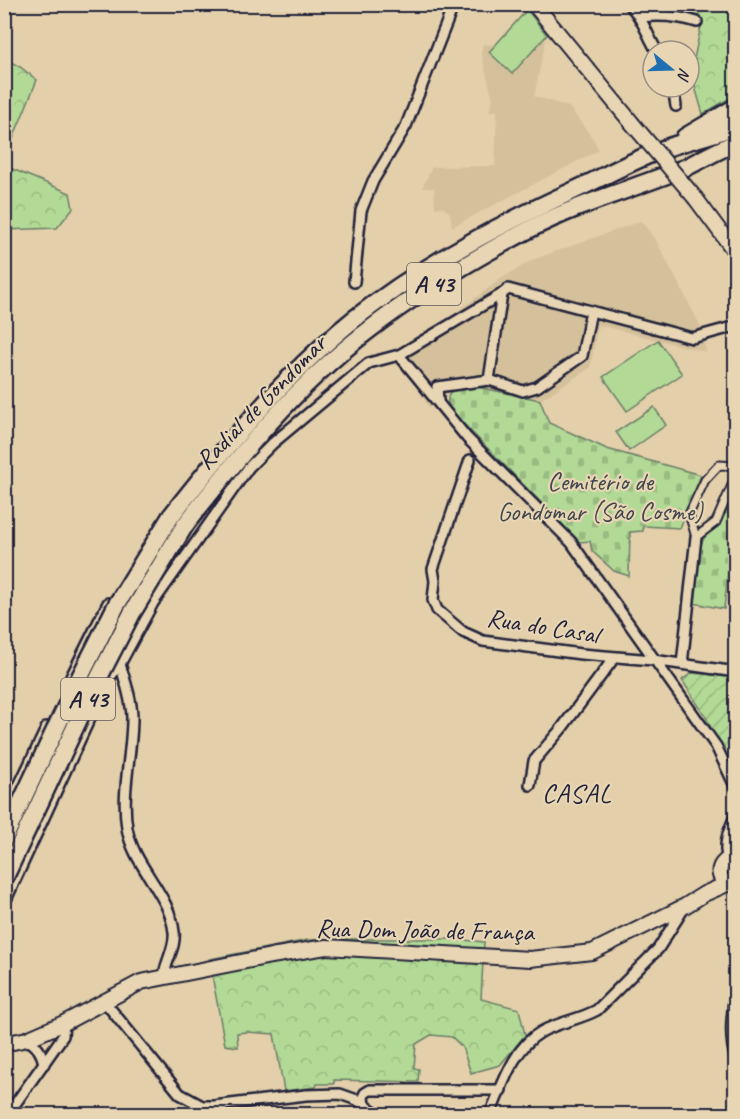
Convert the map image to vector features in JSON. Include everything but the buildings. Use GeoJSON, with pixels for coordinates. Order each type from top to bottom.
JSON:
{"type":"FeatureCollection","features":[{"type":"Feature","properties":{"kind":"highway"},"geometry":{"type":"LineString","coordinates":[[666,148],[735,107]]}},
{"type":"Feature","properties":{"kind":"highway","name":"Radial de Gondomar"},"geometry":{"type":"LineString","coordinates":[[4,839],[117,604],[178,521],[226,445],[271,397],[353,320],[423,271],[524,213],[666,148],[709,137],[735,126]]}},
{"type":"Feature","properties":{"kind":"highway","name":"Radial de Gondomar"},"geometry":{"type":"LineString","coordinates":[[4,879],[93,689],[178,521],[298,393],[373,327],[432,285],[531,229],[609,196],[685,168],[735,143]]}},
{"type":"Feature","properties":{"kind":"highway"},"geometry":{"type":"LineString","coordinates":[[685,168],[735,156]]}},
{"type":"Feature","properties":{"kind":"main road"},"geometry":{"type":"LineString","coordinates":[[534,4],[734,246]]}},
{"type":"Feature","properties":{"kind":"main road","name":"Rua Dom João de França"},"geometry":{"type":"LineString","coordinates":[[4,1044],[27,1039],[64,1023],[134,985],[164,977],[326,947],[530,959],[592,952],[685,906],[727,880],[721,864],[732,859]]}},
{"type":"Feature","properties":{"kind":"street"},"geometry":{"type":"LineString","coordinates":[[354,282],[361,211],[373,181],[406,126],[454,4]]}},
{"type":"Feature","properties":{"kind":"street"},"geometry":{"type":"LineString","coordinates":[[629,4],[641,18]]}},
{"type":"Feature","properties":{"kind":"street"},"geometry":{"type":"LineString","coordinates":[[641,4],[641,18],[649,39]]}},
{"type":"Feature","properties":{"kind":"street"},"geometry":{"type":"LineString","coordinates":[[641,18],[657,16],[684,18],[696,22]]}},
{"type":"Feature","properties":{"kind":"street"},"geometry":{"type":"LineString","coordinates":[[675,99],[676,106]]}},
{"type":"Feature","properties":{"kind":"street"},"geometry":{"type":"LineString","coordinates":[[4,904],[107,681],[120,664],[153,603],[249,467],[273,443],[369,363],[399,355],[508,289],[692,338],[735,326]]}},
{"type":"Feature","properties":{"kind":"street"},"geometry":{"type":"LineString","coordinates":[[489,380],[502,294]]}},
{"type":"Feature","properties":{"kind":"street"},"geometry":{"type":"LineString","coordinates":[[438,400],[437,387],[489,380],[524,391],[537,387],[582,356],[591,311]]}},
{"type":"Feature","properties":{"kind":"street"},"geometry":{"type":"LineString","coordinates":[[399,355],[467,438],[571,542],[716,746],[735,788]]}},
{"type":"Feature","properties":{"kind":"street","name":"Rua do Casal"},"geometry":{"type":"LineString","coordinates":[[470,460],[433,569],[435,581],[433,600],[437,610],[463,632],[483,641],[653,660],[735,672]]}},
{"type":"Feature","properties":{"kind":"street"},"geometry":{"type":"LineString","coordinates":[[682,664],[696,537],[689,514],[705,480],[719,465],[735,466]]}},
{"type":"Feature","properties":{"kind":"street"},"geometry":{"type":"LineString","coordinates":[[696,537],[716,522],[735,476]]}},
{"type":"Feature","properties":{"kind":"street"},"geometry":{"type":"LineString","coordinates":[[4,818],[108,603],[144,619]]}},
{"type":"Feature","properties":{"kind":"street"},"geometry":{"type":"LineString","coordinates":[[86,646],[120,664],[128,693],[132,717],[125,781],[127,830],[135,853],[166,906],[174,930],[175,943],[164,977]]}},
{"type":"Feature","properties":{"kind":"street"},"geometry":{"type":"LineString","coordinates":[[530,785],[534,761],[562,728],[614,657]]}},
{"type":"Feature","properties":{"kind":"street"},"geometry":{"type":"LineString","coordinates":[[732,859],[726,853],[727,837],[735,814]]}},
{"type":"Feature","properties":{"kind":"street"},"geometry":{"type":"LineString","coordinates":[[490,1114],[510,1069],[531,1039],[542,1031],[585,1017],[597,1010],[658,949],[685,906]]}},
{"type":"Feature","properties":{"kind":"street"},"geometry":{"type":"LineString","coordinates":[[735,985],[732,1048],[735,1059]]}},
{"type":"Feature","properties":{"kind":"street"},"geometry":{"type":"LineString","coordinates":[[104,1001],[165,1078],[180,1094],[202,1106],[328,1093],[340,1094],[378,1114]]}},
{"type":"Feature","properties":{"kind":"street"},"geometry":{"type":"LineString","coordinates":[[8,1114],[63,1036],[64,1023]]}},
{"type":"Feature","properties":{"kind":"street"},"geometry":{"type":"LineString","coordinates":[[27,1039],[43,1055],[44,1064]]}},
{"type":"Feature","properties":{"kind":"street"},"geometry":{"type":"LineString","coordinates":[[364,1105],[363,1097],[370,1090],[501,1090]]}},
{"type":"Feature","properties":{"kind":"shaded area"},"geometry":{"type":"Polygon","coordinates":[[[527,10],[547,35],[534,96],[569,107],[599,150],[452,227],[450,213],[442,207],[435,208],[434,188],[422,188],[432,167],[495,166],[497,111],[489,111],[493,100],[481,53],[483,44],[495,45],[527,10]]]}},
{"type":"Feature","properties":{"kind":"shaded area"},"geometry":{"type":"Polygon","coordinates":[[[641,221],[657,242],[702,329],[706,352],[598,325],[590,368],[540,400],[477,387],[457,387],[429,408],[399,355],[502,278],[532,260],[641,221]]]}},
{"type":"Feature","properties":{"kind":"green space"},"geometry":{"type":"Polygon","coordinates":[[[687,5],[735,5],[735,95],[703,114],[699,99],[701,99],[701,39],[698,39],[701,26],[686,16],[687,5]]]}},
{"type":"Feature","properties":{"kind":"green space"},"geometry":{"type":"Polygon","coordinates":[[[527,10],[547,35],[512,74],[489,52],[527,10]]]}},
{"type":"Feature","properties":{"kind":"green space"},"geometry":{"type":"Polygon","coordinates":[[[5,59],[37,80],[5,158],[5,59]]]}},
{"type":"Feature","properties":{"kind":"green space"},"geometry":{"type":"Polygon","coordinates":[[[5,166],[70,193],[73,208],[57,228],[5,230],[5,166]]]}},
{"type":"Feature","properties":{"kind":"green space"},"geometry":{"type":"Polygon","coordinates":[[[658,340],[682,374],[627,411],[603,377],[658,340]]]}},
{"type":"Feature","properties":{"kind":"green space","name":"Cemitério de Gondomar (São Cosme)"},"geometry":{"type":"Polygon","coordinates":[[[457,387],[477,387],[540,400],[549,423],[607,449],[701,475],[680,528],[643,526],[643,531],[630,532],[629,576],[614,571],[592,551],[590,541],[580,542],[455,415],[450,408],[448,397],[457,387]]]}},
{"type":"Feature","properties":{"kind":"green space"},"geometry":{"type":"Polygon","coordinates":[[[654,407],[666,425],[629,451],[616,432],[654,407]]]}},
{"type":"Feature","properties":{"kind":"green space","name":"Cemitério de Gondomar (São Cosme)"},"geometry":{"type":"Polygon","coordinates":[[[735,483],[735,545],[730,555],[724,609],[693,603],[697,562],[702,542],[713,530],[735,483]]]}},
{"type":"Feature","properties":{"kind":"green space"},"geometry":{"type":"Polygon","coordinates":[[[692,673],[735,677],[735,750],[731,752],[735,759],[735,769],[682,680],[692,673]]]}},
{"type":"Feature","properties":{"kind":"green space"},"geometry":{"type":"Polygon","coordinates":[[[452,939],[484,942],[481,999],[519,1009],[525,1035],[500,1065],[471,1073],[462,1047],[452,1037],[431,1035],[416,1044],[414,1068],[419,1069],[418,1082],[334,1080],[334,1084],[317,1084],[316,1087],[284,1091],[274,1034],[237,1033],[238,1047],[225,1045],[209,959],[308,940],[452,939]]]}},
{"type":"Feature","properties":{"kind":"district","name":"CASAL"},"geometry":{"type":"Point","coordinates":[577,793]}}]}
